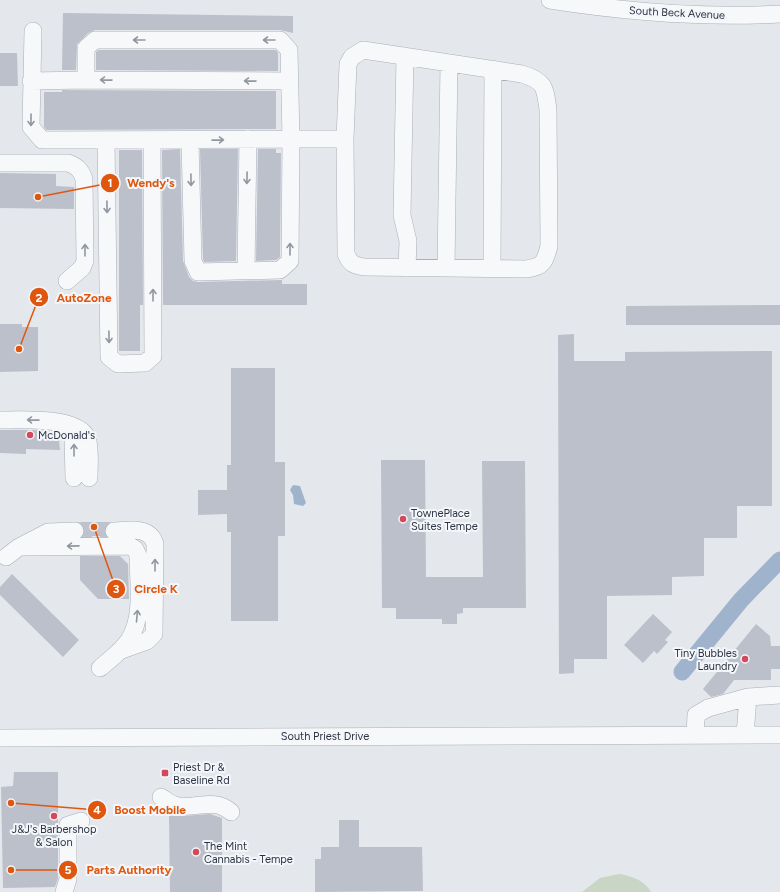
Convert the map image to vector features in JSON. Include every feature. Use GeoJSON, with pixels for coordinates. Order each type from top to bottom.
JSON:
{"type":"FeatureCollection","features":[{"type":"Feature","properties":{"kind":"street","name":"South Beck Avenue"},"geometry":{"type":"LineString","coordinates":[[550,0],[636,12],[689,16],[780,14]]}},
{"type":"Feature","properties":{"kind":"street"},"geometry":{"type":"LineString","coordinates":[[32,31],[31,127],[42,140],[190,141],[345,139]]}},
{"type":"Feature","properties":{"kind":"street"},"geometry":{"type":"LineString","coordinates":[[86,80],[86,48],[95,40],[280,40],[289,50],[291,139],[290,261],[280,270],[198,272],[193,261],[190,141]]}},
{"type":"Feature","properties":{"kind":"street"},"geometry":{"type":"LineString","coordinates":[[363,50],[405,56],[522,74],[535,78],[540,82],[546,91],[548,110],[549,246],[546,258],[536,268],[365,267],[355,265],[349,261],[346,254],[345,139],[348,64],[352,57],[363,50]]}},
{"type":"Feature","properties":{"kind":"street"},"geometry":{"type":"LineString","coordinates":[[405,56],[402,216],[408,241],[407,268]]}},
{"type":"Feature","properties":{"kind":"street"},"geometry":{"type":"LineString","coordinates":[[446,268],[449,63]]}},
{"type":"Feature","properties":{"kind":"street"},"geometry":{"type":"LineString","coordinates":[[492,268],[493,69]]}},
{"type":"Feature","properties":{"kind":"street"},"geometry":{"type":"LineString","coordinates":[[31,81],[289,81]]}},
{"type":"Feature","properties":{"kind":"street"},"geometry":{"type":"LineString","coordinates":[[106,140],[109,357],[118,364],[145,363],[153,356],[152,141]]}},
{"type":"Feature","properties":{"kind":"street"},"geometry":{"type":"LineString","coordinates":[[246,270],[248,140]]}},
{"type":"Feature","properties":{"kind":"street"},"geometry":{"type":"LineString","coordinates":[[0,163],[68,163],[74,165],[81,171],[84,179],[85,261],[82,268],[67,281]]}},
{"type":"Feature","properties":{"kind":"street"},"geometry":{"type":"LineString","coordinates":[[0,420],[58,421],[83,431],[87,438],[81,478]]}},
{"type":"Feature","properties":{"kind":"street"},"geometry":{"type":"LineString","coordinates":[[75,531],[48,532],[12,552],[130,546],[135,549],[138,555],[138,618],[132,636],[119,651],[100,668]]}},
{"type":"Feature","properties":{"kind":"street"},"geometry":{"type":"LineString","coordinates":[[114,531],[146,532],[153,537],[154,544],[154,634],[147,641],[119,651]]}},
{"type":"Feature","properties":{"kind":"street"},"geometry":{"type":"LineString","coordinates":[[695,736],[696,715],[708,708],[748,697],[780,694]]}},
{"type":"Feature","properties":{"kind":"street"},"geometry":{"type":"LineString","coordinates":[[745,735],[748,697]]}},
{"type":"Feature","properties":{"kind":"street","name":"South Priest Drive"},"geometry":{"type":"LineString","coordinates":[[0,738],[780,735]]}},
{"type":"Feature","properties":{"kind":"street"},"geometry":{"type":"LineString","coordinates":[[161,797],[175,806],[216,805],[224,806],[231,812]]}},
{"type":"Feature","properties":{"kind":"street"},"geometry":{"type":"LineString","coordinates":[[64,892],[68,880],[68,825],[81,821]]}},
{"type":"Feature","properties":{"kind":"green space"},"geometry":{"type":"Polygon","coordinates":[[[619,874],[637,879],[645,884],[651,892],[582,892],[600,878],[619,874]]]}},
{"type":"Feature","properties":{"kind":"water"},"geometry":{"type":"Polygon","coordinates":[[[293,485],[300,486],[306,503],[303,506],[294,504],[293,495],[290,490],[293,485]]]}},
{"type":"Feature","properties":{"kind":"building"},"geometry":{"type":"Polygon","coordinates":[[[63,13],[293,16],[293,33],[280,30],[95,30],[88,33],[77,44],[76,70],[62,70],[63,13]]]}},
{"type":"Feature","properties":{"kind":"building"},"geometry":{"type":"Polygon","coordinates":[[[99,50],[276,50],[278,53],[278,71],[96,70],[96,52],[99,50]]]}},
{"type":"Feature","properties":{"kind":"building"},"geometry":{"type":"Polygon","coordinates":[[[0,53],[17,53],[18,86],[0,86],[0,53]]]}},
{"type":"Feature","properties":{"kind":"building"},"geometry":{"type":"Polygon","coordinates":[[[62,90],[276,91],[276,129],[46,130],[44,127],[44,92],[62,92],[62,90]]]}},
{"type":"Feature","properties":{"kind":"building"},"geometry":{"type":"Polygon","coordinates":[[[180,149],[183,261],[189,277],[193,281],[198,282],[282,280],[282,284],[307,284],[307,305],[163,305],[162,150],[180,149]]]}},
{"type":"Feature","properties":{"kind":"building"},"geometry":{"type":"Polygon","coordinates":[[[200,149],[238,149],[236,261],[204,262],[203,259],[200,149]]]}},
{"type":"Feature","properties":{"kind":"building"},"geometry":{"type":"Polygon","coordinates":[[[258,149],[276,149],[276,153],[281,153],[280,257],[276,260],[256,261],[258,149]]]}},
{"type":"Feature","properties":{"kind":"building"},"geometry":{"type":"Polygon","coordinates":[[[119,150],[142,150],[143,305],[140,305],[140,351],[119,351],[119,150]]]}},
{"type":"Feature","properties":{"kind":"building"},"geometry":{"type":"Polygon","coordinates":[[[0,173],[56,174],[56,186],[74,187],[74,209],[0,208],[0,173]]]}},
{"type":"Feature","properties":{"kind":"building"},"geometry":{"type":"Polygon","coordinates":[[[780,305],[780,325],[626,325],[626,306],[780,305]]]}},
{"type":"Feature","properties":{"kind":"building"},"geometry":{"type":"Polygon","coordinates":[[[0,324],[22,324],[22,327],[38,327],[38,371],[0,372],[0,324]]]}},
{"type":"Feature","properties":{"kind":"building"},"geometry":{"type":"Polygon","coordinates":[[[574,334],[574,361],[625,361],[625,352],[772,351],[772,506],[737,506],[737,538],[704,538],[704,576],[672,577],[672,595],[607,596],[607,659],[574,659],[574,673],[559,674],[558,335],[574,334]]]}},
{"type":"Feature","properties":{"kind":"building"},"geometry":{"type":"Polygon","coordinates":[[[231,368],[275,368],[275,462],[285,462],[285,536],[278,536],[278,621],[231,621],[231,532],[227,532],[227,514],[198,515],[198,490],[227,490],[227,465],[231,465],[231,368]]]}},
{"type":"Feature","properties":{"kind":"building","name":"McDonald's"},"geometry":{"type":"Polygon","coordinates":[[[0,430],[58,432],[60,450],[26,449],[26,454],[0,453],[0,430]]]}},
{"type":"Feature","properties":{"kind":"building"},"geometry":{"type":"Polygon","coordinates":[[[381,460],[425,460],[426,577],[483,577],[482,461],[525,461],[526,608],[463,608],[463,613],[457,614],[457,624],[442,624],[442,619],[396,619],[396,608],[382,608],[381,460]]]}},
{"type":"Feature","properties":{"kind":"building"},"geometry":{"type":"Polygon","coordinates":[[[80,522],[110,522],[105,527],[106,536],[83,536],[85,530],[80,522]]]}},
{"type":"Feature","properties":{"kind":"building"},"geometry":{"type":"Polygon","coordinates":[[[80,556],[120,556],[128,564],[129,599],[98,599],[80,580],[80,556]]]}},
{"type":"Feature","properties":{"kind":"building"},"geometry":{"type":"Polygon","coordinates":[[[12,574],[79,640],[63,657],[0,595],[0,587],[12,574]]]}},
{"type":"Feature","properties":{"kind":"building"},"geometry":{"type":"Polygon","coordinates":[[[653,614],[672,632],[665,640],[668,642],[657,654],[654,651],[643,663],[624,645],[653,614]]]}},
{"type":"Feature","properties":{"kind":"building"},"geometry":{"type":"Polygon","coordinates":[[[756,624],[770,636],[771,646],[780,646],[780,669],[771,669],[771,680],[734,680],[723,694],[711,697],[703,689],[756,624]]]}},
{"type":"Feature","properties":{"kind":"building"},"geometry":{"type":"Polygon","coordinates":[[[14,772],[58,772],[58,878],[55,887],[3,888],[1,787],[13,786],[14,772]]]}},
{"type":"Feature","properties":{"kind":"building","name":"The Mint Cannabis - Tempe"},"geometry":{"type":"Polygon","coordinates":[[[169,814],[182,816],[210,814],[222,818],[222,892],[170,892],[169,814]]]}},
{"type":"Feature","properties":{"kind":"building"},"geometry":{"type":"Polygon","coordinates":[[[339,820],[359,820],[359,847],[422,847],[423,891],[315,892],[315,859],[321,859],[321,847],[339,847],[339,820]]]}},
{"type":"Feature","properties":{"kind":"waterway"},"geometry":{"type":"LineString","coordinates":[[682,672],[741,600],[780,560]]}},
{"type":"Feature","properties":{"kind":"tunnel"},"geometry":{"type":"LineString","coordinates":[[75,531],[114,531]]}},
{"type":"Feature","properties":{"kind":"place","name":"Wendy's"},"geometry":{"type":"Point","coordinates":[38,197]}},
{"type":"Feature","properties":{"kind":"place","name":"AutoZone"},"geometry":{"type":"Point","coordinates":[19,349]}},
{"type":"Feature","properties":{"kind":"place","name":"McDonald's"},"geometry":{"type":"Point","coordinates":[30,435]}},
{"type":"Feature","properties":{"kind":"place","name":"TownePlace Suites Tempe"},"geometry":{"type":"Point","coordinates":[403,519]}},
{"type":"Feature","properties":{"kind":"place","name":"Circle K"},"geometry":{"type":"Point","coordinates":[94,527]}},
{"type":"Feature","properties":{"kind":"place","name":"Tiny Bubbles Laundry"},"geometry":{"type":"Point","coordinates":[745,659]}},
{"type":"Feature","properties":{"kind":"place","name":"Priest Dr & Baseline Rd"},"geometry":{"type":"Point","coordinates":[165,773]}},
{"type":"Feature","properties":{"kind":"place","name":"Boost Mobile"},"geometry":{"type":"Point","coordinates":[11,803]}},
{"type":"Feature","properties":{"kind":"place","name":"J&J's Barbershop & Salon"},"geometry":{"type":"Point","coordinates":[54,816]}},
{"type":"Feature","properties":{"kind":"place","name":"The Mint Cannabis - Tempe"},"geometry":{"type":"Point","coordinates":[196,852]}},
{"type":"Feature","properties":{"kind":"place","name":"Parts Authority"},"geometry":{"type":"Point","coordinates":[11,870]}}]}
